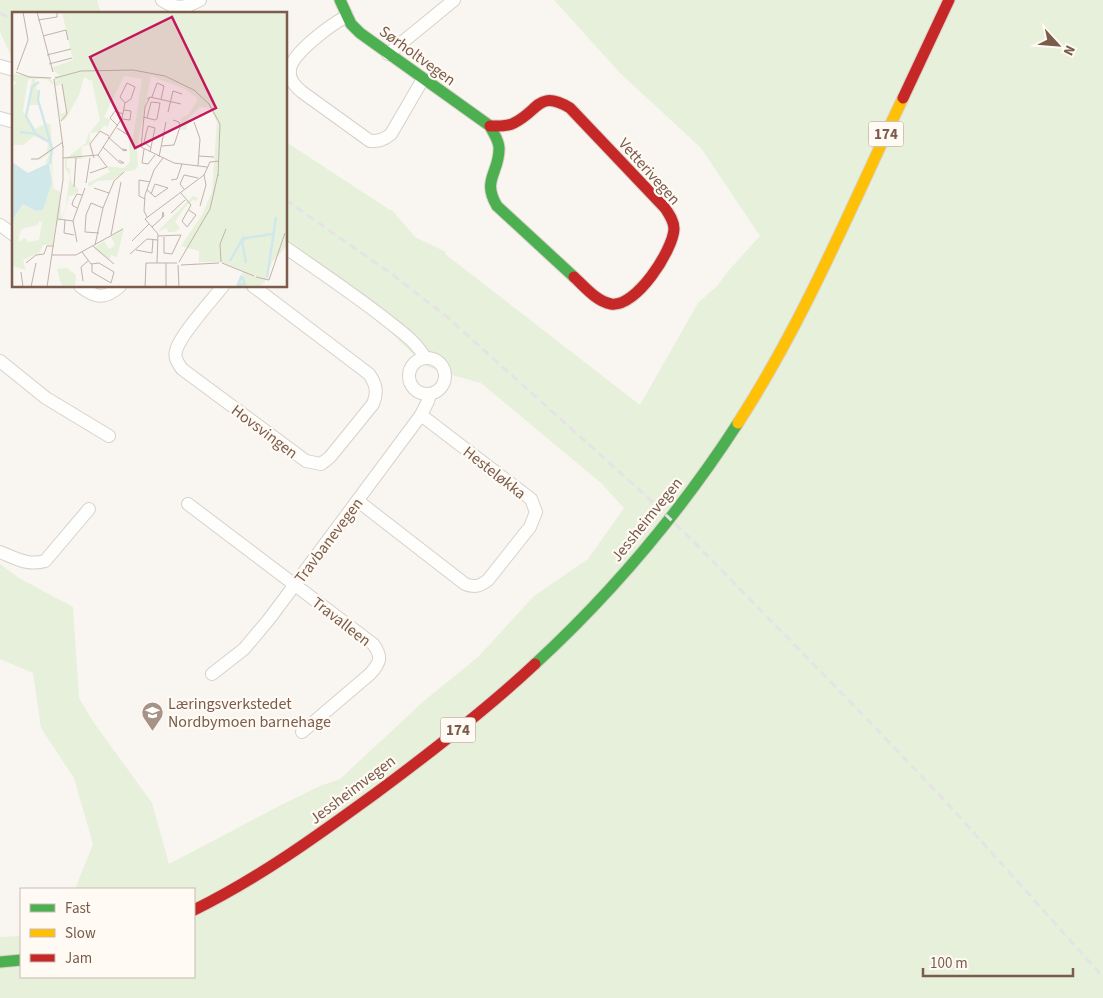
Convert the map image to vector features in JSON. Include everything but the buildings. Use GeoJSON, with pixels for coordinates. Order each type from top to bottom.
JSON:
{"type":"FeatureCollection","features":[{"type":"Feature","properties":{"kind":"main road","name":"Sørholtvegen"},"geometry":{"type":"LineString","coordinates":[[340,0],[351,24],[360,33],[490,126]]}},
{"type":"Feature","properties":{"kind":"main road","name":"Jessheimvegen"},"geometry":{"type":"LineString","coordinates":[[195,910],[226,895],[286,859],[445,741],[516,682],[559,641],[633,562],[667,521],[743,414],[777,357],[824,264],[949,0]]}},
{"type":"Feature","properties":{"kind":"main road","name":"Vetterivegen"},"geometry":{"type":"LineString","coordinates":[[552,100],[560,102],[570,108],[665,208],[674,224],[673,236],[659,262],[639,292],[624,302],[615,304],[598,298],[498,206],[490,194],[489,186],[499,150],[498,142],[490,126],[503,127],[511,125],[538,103],[552,100]]}},
{"type":"Feature","properties":{"kind":"main road"},"geometry":{"type":"LineString","coordinates":[[0,962],[20,960]]}},
{"type":"Feature","properties":{"kind":"street"},"geometry":{"type":"LineString","coordinates":[[162,0],[170,6],[180,8],[200,0]]}},
{"type":"Feature","properties":{"kind":"street"},"geometry":{"type":"LineString","coordinates":[[388,54],[454,0]]}},
{"type":"Feature","properties":{"kind":"street"},"geometry":{"type":"LineString","coordinates":[[347,16],[330,26],[292,62],[289,70],[290,78],[294,85],[302,92],[370,141],[378,141],[384,140],[392,134],[423,79]]}},
{"type":"Feature","properties":{"kind":"street"},"geometry":{"type":"LineString","coordinates":[[0,225],[12,234]]}},
{"type":"Feature","properties":{"kind":"street"},"geometry":{"type":"LineString","coordinates":[[288,249],[355,296],[412,340],[426,358]]}},
{"type":"Feature","properties":{"kind":"street"},"geometry":{"type":"LineString","coordinates":[[83,288],[97,296],[106,296],[117,288]]}},
{"type":"Feature","properties":{"kind":"street","name":"Hovsvingen"},"geometry":{"type":"LineString","coordinates":[[221,288],[180,340],[176,351],[176,360],[182,369],[306,461],[321,464],[330,457],[373,404],[376,388],[369,374],[256,288]]}},
{"type":"Feature","properties":{"kind":"street"},"geometry":{"type":"LineString","coordinates":[[426,358],[438,362],[444,374],[441,387],[430,394],[422,394],[414,389],[409,382],[408,374],[411,366],[417,360],[426,358]]}},
{"type":"Feature","properties":{"kind":"street"},"geometry":{"type":"LineString","coordinates":[[0,361],[46,398],[109,436]]}},
{"type":"Feature","properties":{"kind":"street","name":"Travbanevegen"},"geometry":{"type":"LineString","coordinates":[[212,674],[244,649],[295,584],[421,415],[430,394]]}},
{"type":"Feature","properties":{"kind":"street","name":"Hesteløkka"},"geometry":{"type":"LineString","coordinates":[[358,501],[465,584],[472,587],[481,586],[488,580],[530,527],[536,512],[531,499],[421,415]]}},
{"type":"Feature","properties":{"kind":"street","name":"Travalleen"},"geometry":{"type":"LineString","coordinates":[[188,504],[373,644],[379,651],[380,659],[370,674],[302,732]]}},
{"type":"Feature","properties":{"kind":"street"},"geometry":{"type":"LineString","coordinates":[[0,552],[34,564],[45,561],[89,509]]}},
{"type":"Feature","properties":{"kind":"green space"},"geometry":{"type":"Polygon","coordinates":[[[0,0],[97,0],[100,12],[12,12],[12,58],[0,32],[0,0]]]}},
{"type":"Feature","properties":{"kind":"green space"},"geometry":{"type":"Polygon","coordinates":[[[554,0],[1103,0],[1103,998],[0,998],[0,937],[20,936],[20,978],[195,978],[195,888],[75,888],[93,844],[74,778],[41,728],[33,673],[0,659],[0,564],[19,578],[73,607],[79,698],[92,720],[152,803],[169,864],[279,806],[320,786],[340,779],[424,701],[478,657],[534,596],[588,559],[624,508],[601,483],[481,383],[424,365],[363,305],[288,254],[288,143],[392,210],[415,237],[446,252],[445,254],[640,405],[698,303],[717,286],[760,236],[701,148],[620,73],[554,0]]]}},
{"type":"Feature","properties":{"kind":"railway"},"geometry":{"type":"LineString","coordinates":[[0,13],[12,20]]}},
{"type":"Feature","properties":{"kind":"railway"},"geometry":{"type":"LineString","coordinates":[[288,201],[393,275],[446,316],[644,494],[689,537],[948,804],[1103,977]]}},
{"type":"Feature","properties":{"kind":"traffic: fast"},"geometry":{"type":"LineString","coordinates":[[340,0],[351,24],[360,33],[490,126],[499,145],[499,156],[491,183],[493,197],[497,206],[574,277]]}},
{"type":"Feature","properties":{"kind":"traffic: fast"},"geometry":{"type":"LineString","coordinates":[[535,664],[591,609],[644,550],[693,488],[738,423]]}},
{"type":"Feature","properties":{"kind":"traffic: fast"},"geometry":{"type":"LineString","coordinates":[[0,962],[20,960]]}},
{"type":"Feature","properties":{"kind":"traffic: slow"},"geometry":{"type":"LineString","coordinates":[[738,423],[806,304],[903,98]]}},
{"type":"Feature","properties":{"kind":"traffic: jam"},"geometry":{"type":"LineString","coordinates":[[903,98],[949,0]]}},
{"type":"Feature","properties":{"kind":"traffic: jam"},"geometry":{"type":"LineString","coordinates":[[490,126],[511,124],[545,101],[559,103],[570,108],[670,215],[674,229],[667,250],[642,288],[631,297],[621,303],[611,304],[600,300],[574,277]]}},
{"type":"Feature","properties":{"kind":"traffic: jam"},"geometry":{"type":"LineString","coordinates":[[195,910],[265,870],[354,809],[457,731],[535,664]]}},
{"type":"Feature","properties":{"kind":"place","name":"Læringsverkstedet Nordbymoen barnehage"},"geometry":{"type":"Point","coordinates":[152,731]}}]}
